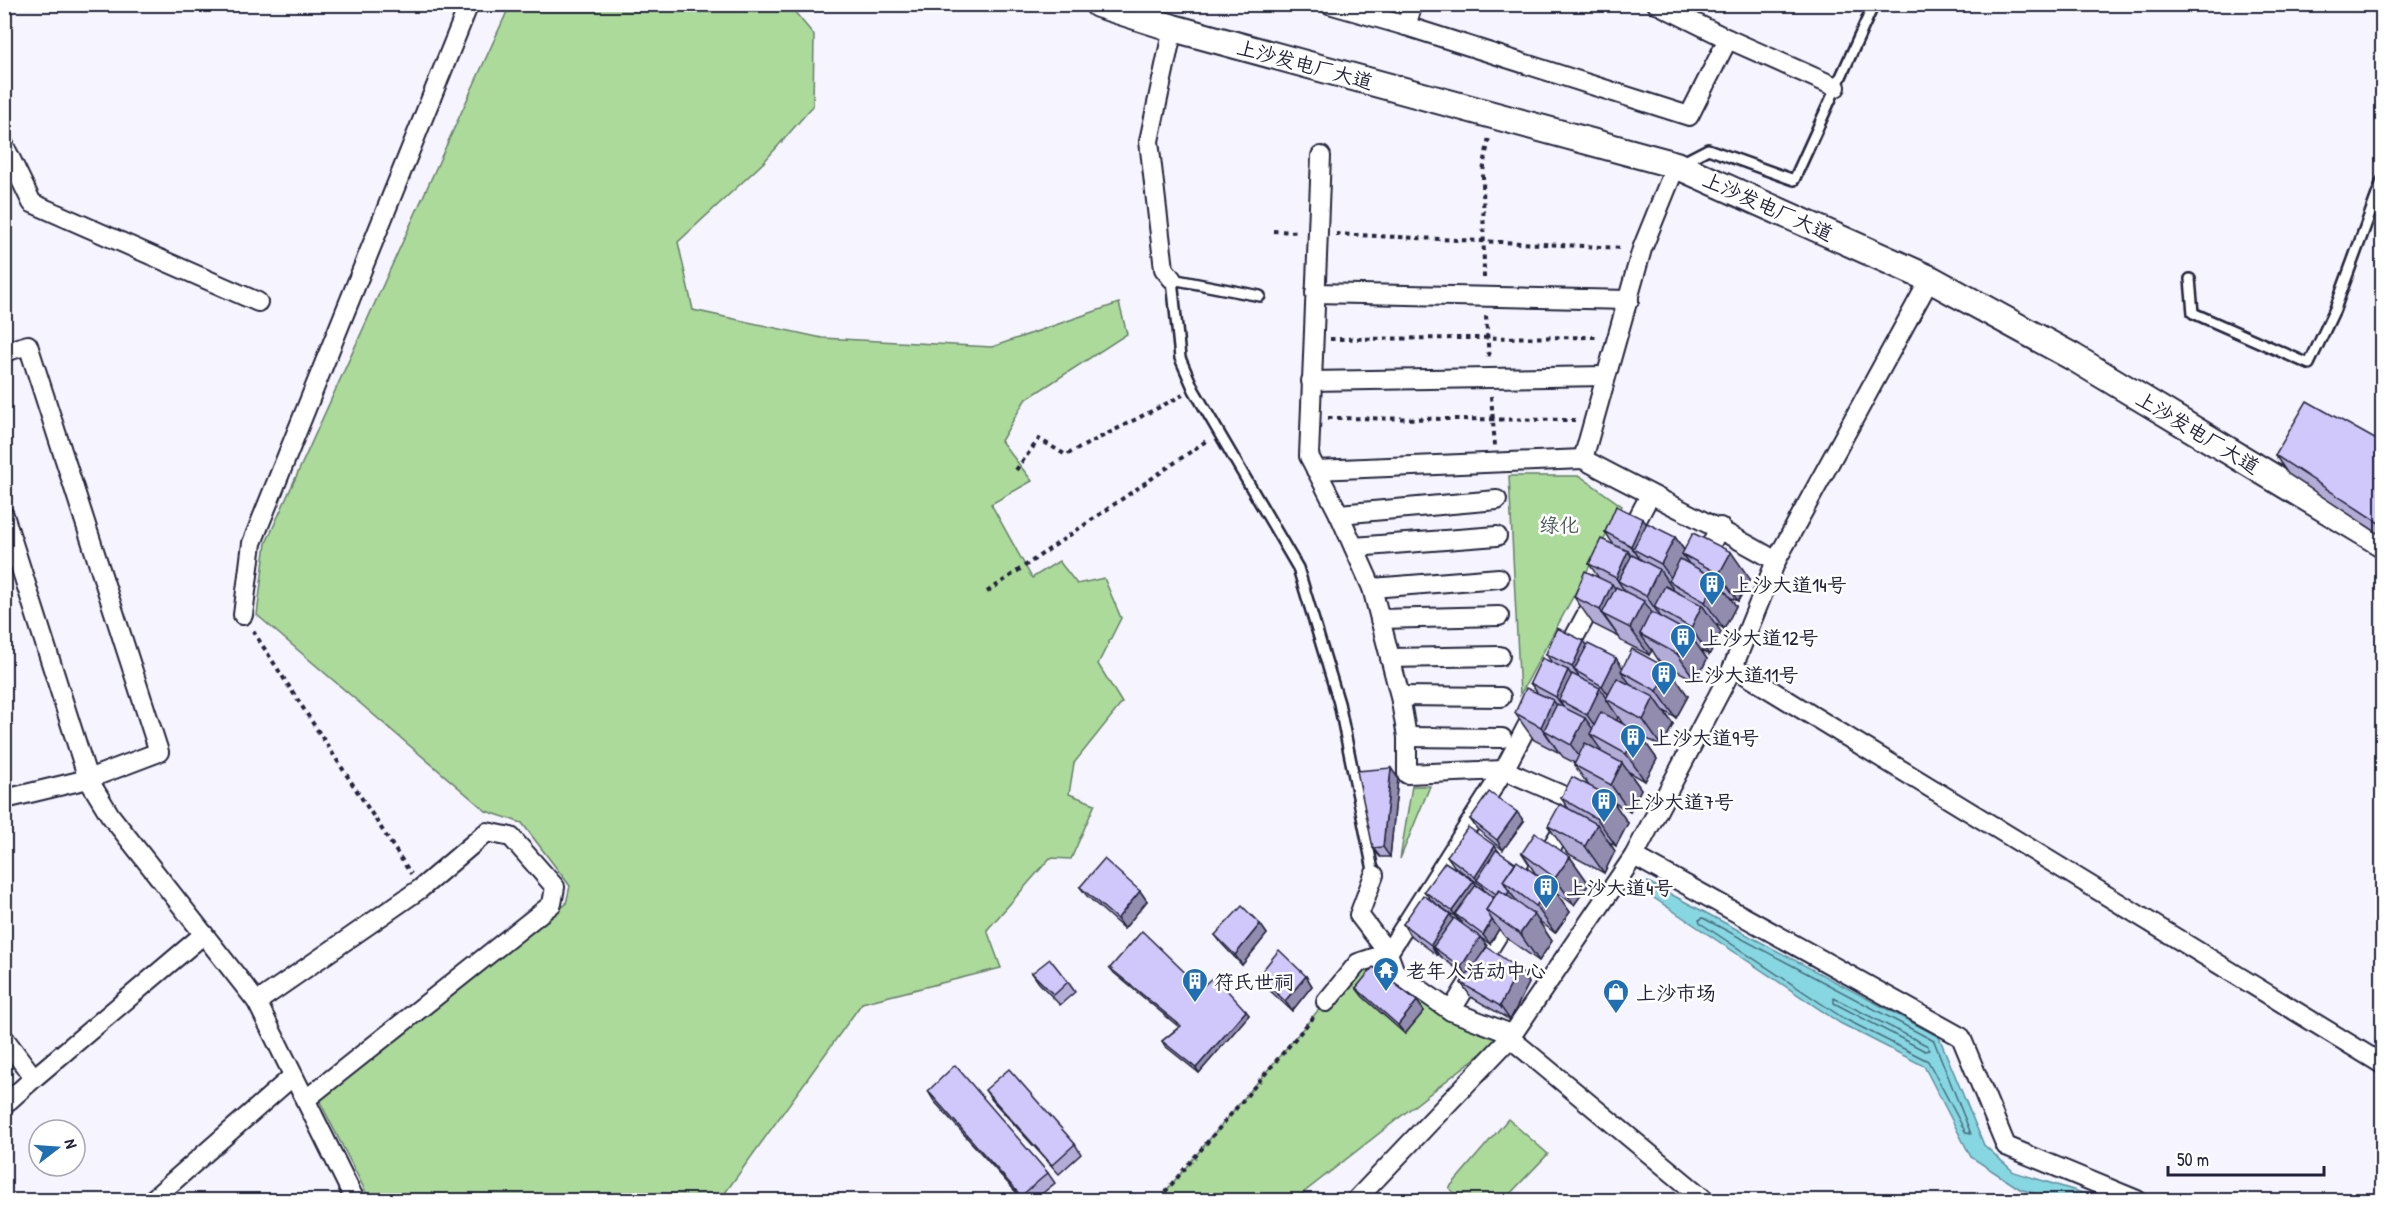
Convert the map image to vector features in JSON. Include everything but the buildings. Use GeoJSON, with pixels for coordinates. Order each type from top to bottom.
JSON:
{"type":"FeatureCollection","features":[{"type":"Feature","properties":{"kind":"main road","name":"上沙发电厂大道"},"geometry":{"type":"LineString","coordinates":[[1098,4],[1173,28],[1676,165],[1930,279],[2073,357],[2382,543]]}},
{"type":"Feature","properties":{"kind":"street"},"geometry":{"type":"LineString","coordinates":[[243,615],[252,543],[469,4]]}},
{"type":"Feature","properties":{"kind":"street"},"geometry":{"type":"LineString","coordinates":[[1329,4],[1406,26],[1689,116],[1728,39]]}},
{"type":"Feature","properties":{"kind":"street"},"geometry":{"type":"LineString","coordinates":[[1406,26],[1413,4]]}},
{"type":"Feature","properties":{"kind":"street"},"geometry":{"type":"LineString","coordinates":[[1657,4],[1728,39],[1836,87]]}},
{"type":"Feature","properties":{"kind":"street"},"geometry":{"type":"LineString","coordinates":[[1172,279],[1164,268],[1149,141],[1173,28]]}},
{"type":"Feature","properties":{"kind":"street"},"geometry":{"type":"LineString","coordinates":[[4,146],[32,203],[258,302]]}},
{"type":"Feature","properties":{"kind":"street"},"geometry":{"type":"LineString","coordinates":[[1321,156],[1309,456],[1339,514],[1372,588],[1400,696],[1407,737],[1407,774],[1504,770],[1578,802]]}},
{"type":"Feature","properties":{"kind":"street"},"geometry":{"type":"LineString","coordinates":[[1583,459],[1642,249],[1676,165]]}},
{"type":"Feature","properties":{"kind":"street"},"geometry":{"type":"LineString","coordinates":[[1356,1200],[1510,1038],[1634,856],[1733,667],[1776,561],[1930,279]]}},
{"type":"Feature","properties":{"kind":"street"},"geometry":{"type":"LineString","coordinates":[[1315,293],[1629,300]]}},
{"type":"Feature","properties":{"kind":"street"},"geometry":{"type":"LineString","coordinates":[[4,352],[28,345],[159,752],[88,779],[5,798]]}},
{"type":"Feature","properties":{"kind":"street"},"geometry":{"type":"LineString","coordinates":[[1311,381],[1606,376]]}},
{"type":"Feature","properties":{"kind":"street"},"geometry":{"type":"LineString","coordinates":[[1316,470],[1583,459],[1650,495],[1720,527],[1776,561]]}},
{"type":"Feature","properties":{"kind":"street"},"geometry":{"type":"LineString","coordinates":[[1616,559],[1650,495]]}},
{"type":"Feature","properties":{"kind":"street"},"geometry":{"type":"LineString","coordinates":[[1339,514],[1497,500]]}},
{"type":"Feature","properties":{"kind":"street"},"geometry":{"type":"LineString","coordinates":[[4,515],[88,779],[110,815],[257,1002],[355,1200]]}},
{"type":"Feature","properties":{"kind":"street"},"geometry":{"type":"LineString","coordinates":[[1692,580],[1720,527]]}},
{"type":"Feature","properties":{"kind":"street"},"geometry":{"type":"LineString","coordinates":[[1354,547],[1497,536]]}},
{"type":"Feature","properties":{"kind":"street"},"geometry":{"type":"LineString","coordinates":[[1372,588],[1498,578]]}},
{"type":"Feature","properties":{"kind":"street"},"geometry":{"type":"LineString","coordinates":[[1554,675],[1605,580]]}},
{"type":"Feature","properties":{"kind":"street"},"geometry":{"type":"LineString","coordinates":[[1380,619],[1499,616]]}},
{"type":"Feature","properties":{"kind":"street"},"geometry":{"type":"LineString","coordinates":[[1390,658],[1500,656]]}},
{"type":"Feature","properties":{"kind":"street"},"geometry":{"type":"LineString","coordinates":[[1733,667],[2382,1064]]}},
{"type":"Feature","properties":{"kind":"street"},"geometry":{"type":"LineString","coordinates":[[1400,696],[1501,697]]}},
{"type":"Feature","properties":{"kind":"street"},"geometry":{"type":"LineString","coordinates":[[1326,1002],[1358,963],[1388,952],[1504,770],[1543,696]]}},
{"type":"Feature","properties":{"kind":"street"},"geometry":{"type":"LineString","coordinates":[[1407,737],[1502,738]]}},
{"type":"Feature","properties":{"kind":"street"},"geometry":{"type":"LineString","coordinates":[[1451,1011],[1589,781]]}},
{"type":"Feature","properties":{"kind":"street"},"geometry":{"type":"LineString","coordinates":[[257,1002],[420,889],[487,832],[511,837],[555,887],[552,904],[305,1100]]}},
{"type":"Feature","properties":{"kind":"street"},"geometry":{"type":"LineString","coordinates":[[1634,856],[1961,1036],[2006,1146],[2137,1200]]}},
{"type":"Feature","properties":{"kind":"street"},"geometry":{"type":"LineString","coordinates":[[1374,875],[1359,915],[1388,952],[1395,972],[1451,1011],[1506,1032],[1510,1038],[1705,1200]]}},
{"type":"Feature","properties":{"kind":"street"},"geometry":{"type":"LineString","coordinates":[[4,1105],[204,934]]}},
{"type":"Feature","properties":{"kind":"street"},"geometry":{"type":"LineString","coordinates":[[4,1038],[34,1078]]}},
{"type":"Feature","properties":{"kind":"street"},"geometry":{"type":"LineString","coordinates":[[152,1200],[293,1076]]}},
{"type":"Feature","properties":{"kind":"lane"},"geometry":{"type":"LineString","coordinates":[[1676,165],[1708,149],[1794,180],[1874,4]]}},
{"type":"Feature","properties":{"kind":"lane"},"geometry":{"type":"LineString","coordinates":[[2190,279],[2193,313],[2309,364],[2334,309],[2382,181]]}},
{"type":"Feature","properties":{"kind":"lane"},"geometry":{"type":"LineString","coordinates":[[1260,296],[1172,279],[1180,358],[1194,390],[1298,568],[1339,703],[1374,875]]}},
{"type":"Feature","properties":{"kind":"path"},"geometry":{"type":"LineString","coordinates":[[1273,231],[1642,249]]}},
{"type":"Feature","properties":{"kind":"path"},"geometry":{"type":"LineString","coordinates":[[1313,339],[1617,337]]}},
{"type":"Feature","properties":{"kind":"path"},"geometry":{"type":"LineString","coordinates":[[1017,470],[1039,439],[1066,455],[1194,390]]}},
{"type":"Feature","properties":{"kind":"path"},"geometry":{"type":"LineString","coordinates":[[1309,418],[1595,420]]}},
{"type":"Feature","properties":{"kind":"path"},"geometry":{"type":"LineString","coordinates":[[987,592],[1220,432]]}},
{"type":"Feature","properties":{"kind":"path"},"geometry":{"type":"LineString","coordinates":[[243,615],[420,889]]}},
{"type":"Feature","properties":{"kind":"path"},"geometry":{"type":"LineString","coordinates":[[1161,1200],[1165,1192],[1326,1002]]}},
{"type":"Feature","properties":{"kind":"green space"},"geometry":{"type":"Polygon","coordinates":[[[510,5],[789,5],[814,35],[813,106],[763,163],[678,242],[693,310],[822,338],[992,347],[1119,303],[1127,334],[1025,400],[1001,441],[1032,481],[991,504],[1032,578],[1059,561],[1077,584],[1104,578],[1121,618],[1098,664],[1122,703],[1074,763],[1069,794],[1095,804],[1071,859],[1050,858],[987,930],[1001,968],[862,1003],[720,1200],[370,1200],[319,1100],[566,904],[570,886],[522,823],[486,811],[257,615],[266,543],[510,5]]]}},
{"type":"Feature","properties":{"kind":"green space","name":"绿化"},"geometry":{"type":"Polygon","coordinates":[[[1509,476],[1580,476],[1622,506],[1520,695],[1509,476]]]}},
{"type":"Feature","properties":{"kind":"green space"},"geometry":{"type":"Polygon","coordinates":[[[1412,786],[1430,786],[1400,859],[1412,786]]]}},
{"type":"Feature","properties":{"kind":"green space"},"geometry":{"type":"Polygon","coordinates":[[[1388,953],[1396,972],[1502,1037],[1294,1200],[1161,1200],[1165,1192],[1358,963],[1388,953]]]}},
{"type":"Feature","properties":{"kind":"green space"},"geometry":{"type":"Polygon","coordinates":[[[1508,1119],[1548,1154],[1504,1200],[1462,1200],[1449,1188],[1508,1119]]]}},
{"type":"Feature","properties":{"kind":"water"},"geometry":{"type":"Polygon","coordinates":[[[1648,882],[1939,1037],[1984,1145],[2014,1172],[2106,1200],[2055,1200],[2020,1189],[1971,1157],[1924,1066],[1840,1023],[1645,892],[1648,882]]]}},
{"type":"Feature","properties":{"kind":"place","name":"上沙大道14号"},"geometry":{"type":"Point","coordinates":[1712,607]}},
{"type":"Feature","properties":{"kind":"place","name":"上沙大道12号"},"geometry":{"type":"Point","coordinates":[1683,660]}},
{"type":"Feature","properties":{"kind":"place","name":"上沙大道11号"},"geometry":{"type":"Point","coordinates":[1664,697]}},
{"type":"Feature","properties":{"kind":"place","name":"上沙大道9号"},"geometry":{"type":"Point","coordinates":[1633,760]}},
{"type":"Feature","properties":{"kind":"place","name":"上沙大道7号"},"geometry":{"type":"Point","coordinates":[1604,824]}},
{"type":"Feature","properties":{"kind":"place","name":"上沙大道4号"},"geometry":{"type":"Point","coordinates":[1546,910]}},
{"type":"Feature","properties":{"kind":"place","name":"老年人活动中心"},"geometry":{"type":"Point","coordinates":[1386,993]}},
{"type":"Feature","properties":{"kind":"place","name":"符氏世祠"},"geometry":{"type":"Point","coordinates":[1195,1004]}},
{"type":"Feature","properties":{"kind":"place","name":"上沙市场"},"geometry":{"type":"Point","coordinates":[1616,1015]}}]}
